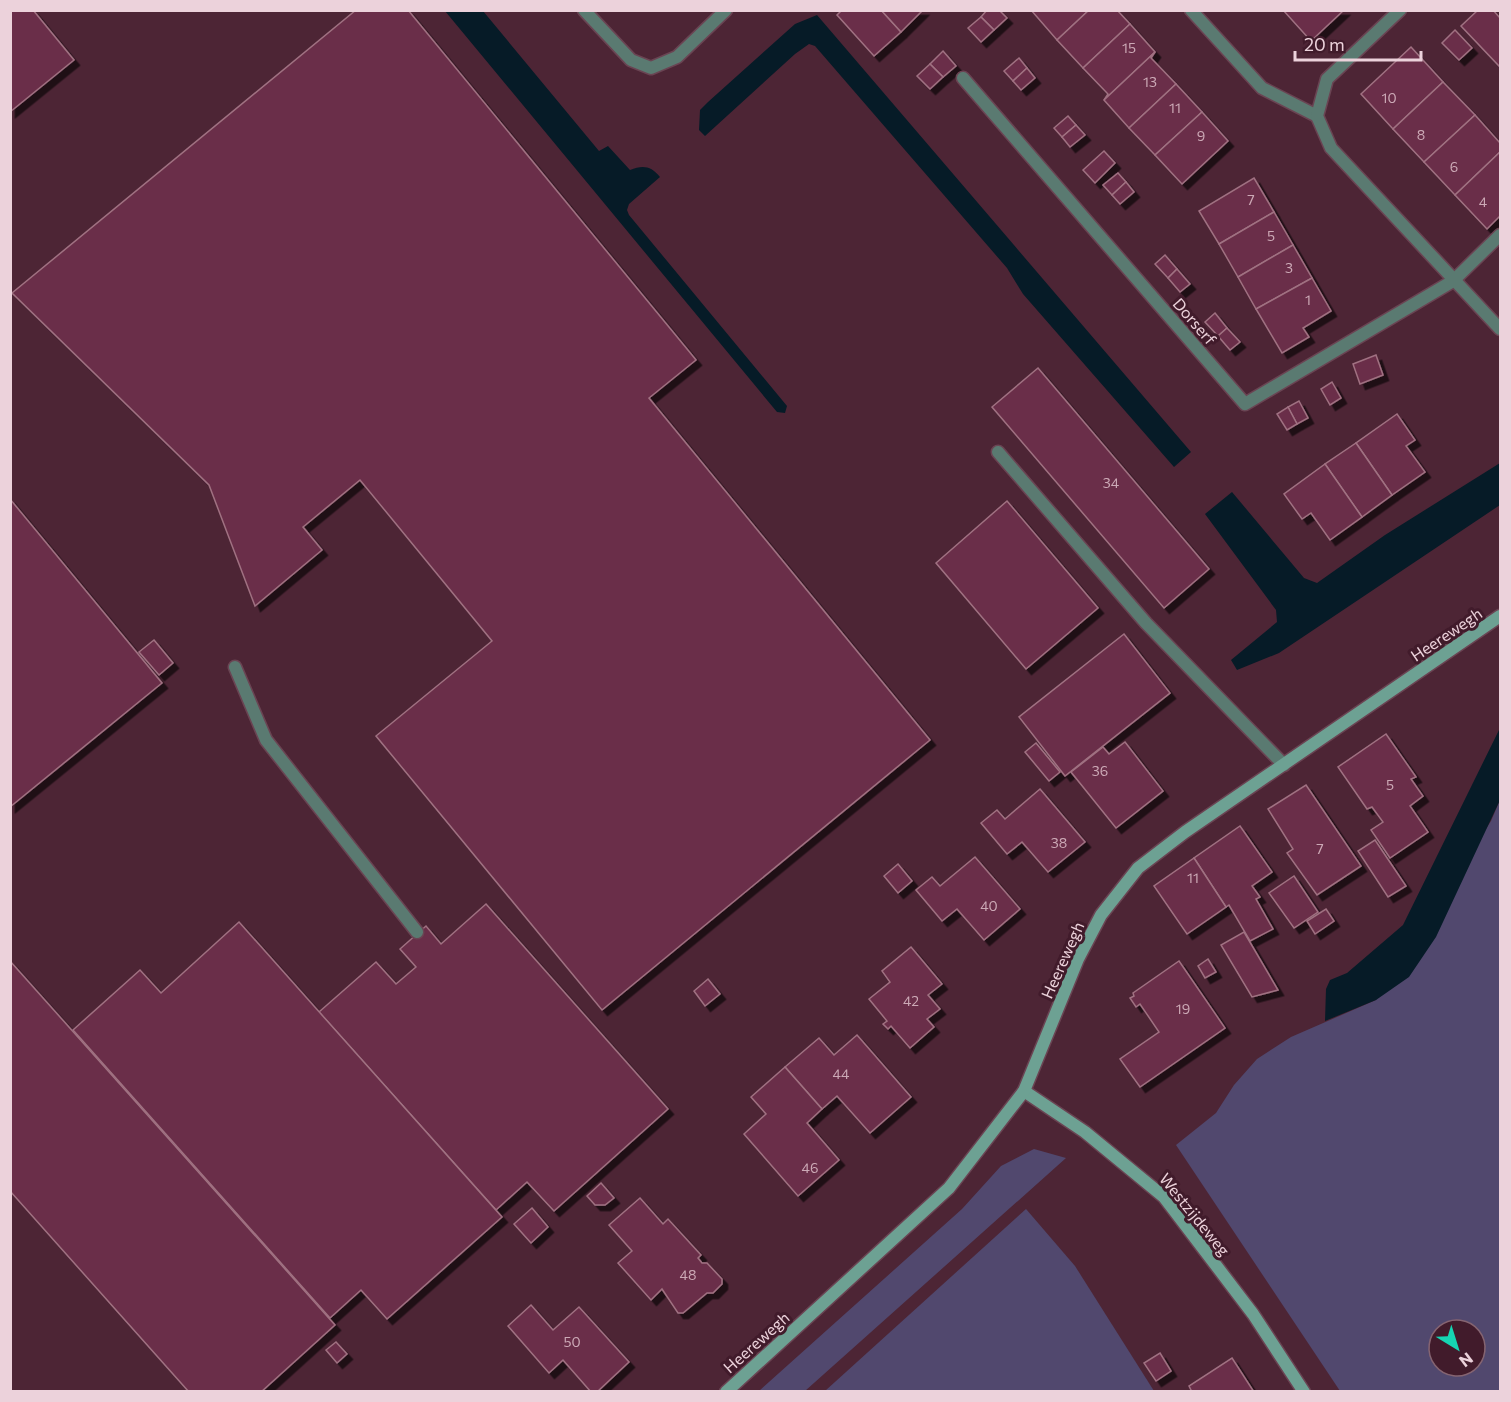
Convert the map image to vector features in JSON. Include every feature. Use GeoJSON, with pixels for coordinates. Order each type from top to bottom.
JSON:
{"type":"FeatureCollection","features":[{"type":"Feature","properties":{"kind":"street"},"geometry":{"type":"LineString","coordinates":[[584,10],[631,60],[651,68],[677,57],[726,10]]}},
{"type":"Feature","properties":{"kind":"street"},"geometry":{"type":"LineString","coordinates":[[1191,10],[1262,88],[1317,116],[1331,148],[1500,329]]}},
{"type":"Feature","properties":{"kind":"street"},"geometry":{"type":"LineString","coordinates":[[1317,116],[1328,79],[1400,10]]}},
{"type":"Feature","properties":{"kind":"street","name":"Dorserf"},"geometry":{"type":"LineString","coordinates":[[963,78],[1245,404],[1453,281],[1500,236]]}},
{"type":"Feature","properties":{"kind":"street"},"geometry":{"type":"LineString","coordinates":[[998,452],[1146,622],[1284,765]]}},
{"type":"Feature","properties":{"kind":"street","name":"Heerewegh"},"geometry":{"type":"LineString","coordinates":[[726,1392],[949,1188],[1024,1091],[1078,959],[1101,915],[1138,868],[1500,616]]}},
{"type":"Feature","properties":{"kind":"street"},"geometry":{"type":"LineString","coordinates":[[235,666],[266,740],[417,932]]}},
{"type":"Feature","properties":{"kind":"street","name":"Westzijdeweg"},"geometry":{"type":"LineString","coordinates":[[1024,1091],[1085,1132],[1164,1197],[1253,1314],[1304,1392]]}},
{"type":"Feature","properties":{"kind":"shaded area"},"geometry":{"type":"Polygon","coordinates":[[[1500,800],[1500,1391],[1340,1391],[1176,1145],[1216,1113],[1234,1085],[1257,1059],[1291,1037],[1376,1000],[1491,821],[1500,800]]]}},
{"type":"Feature","properties":{"kind":"shaded area"},"geometry":{"type":"Polygon","coordinates":[[[1034,1149],[1066,1158],[805,1391],[759,1391],[962,1209],[1001,1166],[1034,1149]]]}},
{"type":"Feature","properties":{"kind":"shaded area"},"geometry":{"type":"Polygon","coordinates":[[[1026,1209],[1075,1266],[1154,1391],[825,1391],[1026,1209]]]}},
{"type":"Feature","properties":{"kind":"water"},"geometry":{"type":"Polygon","coordinates":[[[445,11],[483,11],[599,151],[608,146],[630,170],[639,167],[646,168],[660,177],[629,204],[627,210],[629,215],[787,406],[785,413],[777,412],[445,11]]]}},
{"type":"Feature","properties":{"kind":"water"},"geometry":{"type":"Polygon","coordinates":[[[817,15],[1191,452],[1174,467],[1023,294],[1007,268],[815,46],[809,44],[795,54],[705,136],[699,130],[700,110],[708,102],[795,24],[817,15]]]}},
{"type":"Feature","properties":{"kind":"water"},"geometry":{"type":"Polygon","coordinates":[[[1500,463],[1500,505],[1279,653],[1237,670],[1231,660],[1277,622],[1276,610],[1205,514],[1232,492],[1304,578],[1317,583],[1385,535],[1500,463]]]}},
{"type":"Feature","properties":{"kind":"water"},"geometry":{"type":"Polygon","coordinates":[[[1500,728],[1500,800],[1436,937],[1409,977],[1376,1000],[1325,1021],[1326,989],[1330,980],[1347,973],[1403,925],[1500,728]]]}},
{"type":"Feature","properties":{"kind":"building"},"geometry":{"type":"Polygon","coordinates":[[[10,10],[33,10],[74,60],[10,112],[10,10]]]}},
{"type":"Feature","properties":{"kind":"building"},"geometry":{"type":"Polygon","coordinates":[[[356,10],[408,10],[696,360],[649,398],[930,740],[602,1010],[376,736],[492,641],[360,480],[303,527],[322,550],[255,606],[209,485],[12,293],[356,10]]]}},
{"type":"Feature","properties":{"kind":"building"},"geometry":{"type":"Polygon","coordinates":[[[842,10],[881,10],[901,32],[874,56],[837,15],[842,10]]]}},
{"type":"Feature","properties":{"kind":"building"},"geometry":{"type":"Polygon","coordinates":[[[881,10],[923,10],[901,32],[881,10]]]}},
{"type":"Feature","properties":{"kind":"building"},"geometry":{"type":"Polygon","coordinates":[[[987,10],[999,10],[1007,18],[994,30],[981,17],[987,10]]]}},
{"type":"Feature","properties":{"kind":"building"},"geometry":{"type":"Polygon","coordinates":[[[1031,10],[1089,10],[1057,40],[1031,10]]]}},
{"type":"Feature","properties":{"kind":"building"},"geometry":{"type":"Polygon","coordinates":[[[1089,10],[1117,10],[1130,24],[1083,68],[1057,40],[1089,10]]]}},
{"type":"Feature","properties":{"kind":"building"},"geometry":{"type":"Polygon","coordinates":[[[1283,10],[1344,10],[1311,41],[1283,10]]]}},
{"type":"Feature","properties":{"kind":"building"},"geometry":{"type":"Polygon","coordinates":[[[1478,10],[1493,10],[1500,18],[1500,67],[1461,26],[1478,10]]]}},
{"type":"Feature","properties":{"kind":"building"},"geometry":{"type":"Polygon","coordinates":[[[981,17],[994,30],[981,42],[968,28],[981,17]]]}},
{"type":"Feature","properties":{"kind":"building"},"geometry":{"type":"Polygon","coordinates":[[[1130,24],[1155,52],[1104,100],[1108,94],[1083,68],[1130,24]]]}},
{"type":"Feature","properties":{"kind":"building"},"geometry":{"type":"Polygon","coordinates":[[[1455,30],[1472,48],[1459,60],[1442,43],[1455,30]]]}},
{"type":"Feature","properties":{"kind":"building"},"geometry":{"type":"Polygon","coordinates":[[[1411,47],[1443,82],[1393,129],[1361,94],[1411,47]]]}},
{"type":"Feature","properties":{"kind":"building"},"geometry":{"type":"Polygon","coordinates":[[[943,51],[956,66],[943,77],[930,64],[943,51]]]}},
{"type":"Feature","properties":{"kind":"building"},"geometry":{"type":"Polygon","coordinates":[[[1155,52],[1151,58],[1176,84],[1129,128],[1104,100],[1155,52]]]}},
{"type":"Feature","properties":{"kind":"building"},"geometry":{"type":"Polygon","coordinates":[[[1019,58],[1027,68],[1013,81],[1004,71],[1019,58]]]}},
{"type":"Feature","properties":{"kind":"building"},"geometry":{"type":"Polygon","coordinates":[[[930,64],[943,77],[930,89],[917,76],[930,64]]]}},
{"type":"Feature","properties":{"kind":"building"},"geometry":{"type":"Polygon","coordinates":[[[1027,68],[1035,78],[1021,90],[1013,81],[1027,68]]]}},
{"type":"Feature","properties":{"kind":"building"},"geometry":{"type":"Polygon","coordinates":[[[1443,82],[1475,115],[1424,162],[1393,129],[1443,82]]]}},
{"type":"Feature","properties":{"kind":"building"},"geometry":{"type":"Polygon","coordinates":[[[1176,84],[1202,112],[1155,155],[1129,128],[1176,84]]]}},
{"type":"Feature","properties":{"kind":"building"},"geometry":{"type":"Polygon","coordinates":[[[1202,112],[1228,141],[1182,184],[1155,155],[1202,112]]]}},
{"type":"Feature","properties":{"kind":"building"},"geometry":{"type":"Polygon","coordinates":[[[1475,115],[1500,143],[1500,152],[1455,195],[1424,162],[1475,115]]]}},
{"type":"Feature","properties":{"kind":"building"},"geometry":{"type":"Polygon","coordinates":[[[1068,116],[1076,125],[1062,137],[1054,128],[1068,116]]]}},
{"type":"Feature","properties":{"kind":"building"},"geometry":{"type":"Polygon","coordinates":[[[1076,125],[1085,135],[1070,147],[1062,137],[1076,125]]]}},
{"type":"Feature","properties":{"kind":"building"},"geometry":{"type":"Polygon","coordinates":[[[1104,151],[1115,163],[1095,183],[1083,170],[1104,151]]]}},
{"type":"Feature","properties":{"kind":"building"},"geometry":{"type":"Polygon","coordinates":[[[1500,152],[1500,216],[1487,229],[1455,195],[1500,152]]]}},
{"type":"Feature","properties":{"kind":"building"},"geometry":{"type":"Polygon","coordinates":[[[1118,173],[1126,182],[1112,195],[1103,185],[1118,173]]]}},
{"type":"Feature","properties":{"kind":"building"},"geometry":{"type":"Polygon","coordinates":[[[1254,178],[1274,212],[1219,244],[1199,211],[1254,178]]]}},
{"type":"Feature","properties":{"kind":"building"},"geometry":{"type":"Polygon","coordinates":[[[1126,182],[1134,192],[1120,204],[1112,195],[1126,182]]]}},
{"type":"Feature","properties":{"kind":"building"},"geometry":{"type":"Polygon","coordinates":[[[1274,212],[1293,245],[1238,277],[1219,244],[1274,212]]]}},
{"type":"Feature","properties":{"kind":"building"},"geometry":{"type":"Polygon","coordinates":[[[1293,245],[1312,278],[1256,309],[1238,277],[1293,245]]]}},
{"type":"Feature","properties":{"kind":"building"},"geometry":{"type":"Polygon","coordinates":[[[1165,255],[1177,269],[1168,278],[1155,264],[1165,255]]]}},
{"type":"Feature","properties":{"kind":"building"},"geometry":{"type":"Polygon","coordinates":[[[1177,269],[1190,284],[1180,292],[1168,278],[1177,269]]]}},
{"type":"Feature","properties":{"kind":"building"},"geometry":{"type":"Polygon","coordinates":[[[1312,278],[1331,311],[1303,328],[1309,337],[1282,353],[1256,309],[1312,278]]]}},
{"type":"Feature","properties":{"kind":"building"},"geometry":{"type":"Polygon","coordinates":[[[1215,313],[1227,328],[1218,336],[1205,322],[1215,313]]]}},
{"type":"Feature","properties":{"kind":"building"},"geometry":{"type":"Polygon","coordinates":[[[1227,328],[1240,342],[1230,350],[1218,336],[1227,328]]]}},
{"type":"Feature","properties":{"kind":"building"},"geometry":{"type":"Polygon","coordinates":[[[1376,355],[1383,375],[1360,384],[1353,364],[1376,355]]]}},
{"type":"Feature","properties":{"kind":"building"},"geometry":{"type":"Polygon","coordinates":[[[1038,368],[1209,569],[1164,608],[992,407],[1038,368]]]}},
{"type":"Feature","properties":{"kind":"building"},"geometry":{"type":"Polygon","coordinates":[[[1332,382],[1341,398],[1330,405],[1321,389],[1332,382]]]}},
{"type":"Feature","properties":{"kind":"building"},"geometry":{"type":"Polygon","coordinates":[[[1299,401],[1308,418],[1297,424],[1288,407],[1299,401]]]}},
{"type":"Feature","properties":{"kind":"building"},"geometry":{"type":"Polygon","coordinates":[[[1288,407],[1297,424],[1287,430],[1277,414],[1288,407]]]}},
{"type":"Feature","properties":{"kind":"building"},"geometry":{"type":"Polygon","coordinates":[[[1397,414],[1415,440],[1406,446],[1425,472],[1392,495],[1356,443],[1397,414]]]}},
{"type":"Feature","properties":{"kind":"building"},"geometry":{"type":"Polygon","coordinates":[[[1356,443],[1392,495],[1362,517],[1325,464],[1356,443]]]}},
{"type":"Feature","properties":{"kind":"building"},"geometry":{"type":"Polygon","coordinates":[[[1325,464],[1362,517],[1330,540],[1311,513],[1302,519],[1284,494],[1325,464]]]}},
{"type":"Feature","properties":{"kind":"building"},"geometry":{"type":"Polygon","coordinates":[[[10,499],[162,683],[10,807],[10,499]]]}},
{"type":"Feature","properties":{"kind":"building"},"geometry":{"type":"Polygon","coordinates":[[[1007,501],[1098,608],[1026,669],[936,563],[1007,501]]]}},
{"type":"Feature","properties":{"kind":"building"},"geometry":{"type":"Polygon","coordinates":[[[1124,634],[1170,693],[1065,776],[1019,717],[1124,634]]]}},
{"type":"Feature","properties":{"kind":"building"},"geometry":{"type":"Polygon","coordinates":[[[154,640],[173,663],[159,675],[139,652],[154,640]]]}},
{"type":"Feature","properties":{"kind":"building"},"geometry":{"type":"Polygon","coordinates":[[[1386,734],[1416,777],[1411,779],[1423,796],[1410,806],[1428,832],[1390,858],[1371,830],[1383,822],[1372,807],[1367,809],[1338,767],[1386,734]]]}},
{"type":"Feature","properties":{"kind":"building"},"geometry":{"type":"Polygon","coordinates":[[[1125,742],[1163,791],[1116,828],[1071,772],[1103,747],[1109,754],[1125,742]]]}},
{"type":"Feature","properties":{"kind":"building"},"geometry":{"type":"Polygon","coordinates":[[[1036,743],[1060,772],[1049,781],[1025,752],[1036,743]]]}},
{"type":"Feature","properties":{"kind":"building"},"geometry":{"type":"Polygon","coordinates":[[[1306,785],[1361,866],[1317,895],[1287,853],[1293,849],[1268,809],[1306,785]]]}},
{"type":"Feature","properties":{"kind":"building"},"geometry":{"type":"Polygon","coordinates":[[[1040,789],[1085,842],[1048,872],[1022,842],[1007,854],[981,823],[997,810],[1005,819],[1040,789]]]}},
{"type":"Feature","properties":{"kind":"building"},"geometry":{"type":"Polygon","coordinates":[[[1240,826],[1272,872],[1252,886],[1260,897],[1256,899],[1273,929],[1250,941],[1229,905],[1226,907],[1194,858],[1240,826]]]}},
{"type":"Feature","properties":{"kind":"building"},"geometry":{"type":"Polygon","coordinates":[[[1375,840],[1406,886],[1388,897],[1358,851],[1375,840]]]}},
{"type":"Feature","properties":{"kind":"building"},"geometry":{"type":"Polygon","coordinates":[[[975,857],[1020,909],[984,940],[957,909],[942,921],[916,890],[932,877],[940,886],[975,857]]]}},
{"type":"Feature","properties":{"kind":"building"},"geometry":{"type":"Polygon","coordinates":[[[1194,858],[1226,907],[1187,934],[1154,886],[1194,858]]]}},
{"type":"Feature","properties":{"kind":"building"},"geometry":{"type":"Polygon","coordinates":[[[898,864],[912,881],[898,893],[884,876],[898,864]]]}},
{"type":"Feature","properties":{"kind":"building"},"geometry":{"type":"Polygon","coordinates":[[[1294,876],[1318,912],[1294,928],[1269,893],[1294,876]]]}},
{"type":"Feature","properties":{"kind":"building"},"geometry":{"type":"Polygon","coordinates":[[[486,904],[668,1109],[554,1211],[527,1182],[496,1210],[319,1012],[376,962],[396,984],[416,967],[400,949],[426,926],[441,944],[486,904]]]}},
{"type":"Feature","properties":{"kind":"building"},"geometry":{"type":"Polygon","coordinates":[[[1326,909],[1334,921],[1315,934],[1307,921],[1326,909]]]}},
{"type":"Feature","properties":{"kind":"building"},"geometry":{"type":"Polygon","coordinates":[[[239,922],[502,1217],[387,1319],[361,1290],[330,1318],[73,1030],[140,970],[161,993],[239,922]]]}},
{"type":"Feature","properties":{"kind":"building"},"geometry":{"type":"Polygon","coordinates":[[[1244,932],[1278,990],[1252,997],[1221,945],[1244,932]]]}},
{"type":"Feature","properties":{"kind":"building"},"geometry":{"type":"Polygon","coordinates":[[[911,947],[942,984],[928,995],[940,1009],[927,1019],[934,1027],[910,1048],[891,1026],[888,1029],[883,1024],[887,1021],[869,999],[890,982],[882,971],[911,947]]]}},
{"type":"Feature","properties":{"kind":"building"},"geometry":{"type":"Polygon","coordinates":[[[1208,959],[1216,972],[1205,978],[1198,966],[1208,959]]]}},
{"type":"Feature","properties":{"kind":"building"},"geometry":{"type":"Polygon","coordinates":[[[10,961],[335,1325],[261,1392],[189,1392],[10,1191],[10,961]]]}},
{"type":"Feature","properties":{"kind":"building"},"geometry":{"type":"Polygon","coordinates":[[[1179,961],[1225,1028],[1140,1087],[1120,1059],[1159,1032],[1140,1004],[1136,1007],[1130,998],[1134,996],[1133,993],[1179,961]]]}},
{"type":"Feature","properties":{"kind":"building"},"geometry":{"type":"Polygon","coordinates":[[[708,979],[720,994],[705,1006],[694,991],[708,979]]]}},
{"type":"Feature","properties":{"kind":"building"},"geometry":{"type":"Polygon","coordinates":[[[857,1035],[911,1097],[870,1133],[837,1096],[822,1109],[785,1067],[819,1038],[834,1055],[857,1035]]]}},
{"type":"Feature","properties":{"kind":"building"},"geometry":{"type":"Polygon","coordinates":[[[785,1067],[822,1109],[807,1123],[839,1160],[798,1196],[744,1134],[766,1114],[751,1097],[785,1067]]]}},
{"type":"Feature","properties":{"kind":"building"},"geometry":{"type":"Polygon","coordinates":[[[601,1183],[614,1198],[605,1205],[595,1205],[587,1196],[601,1183]]]}},
{"type":"Feature","properties":{"kind":"building"},"geometry":{"type":"Polygon","coordinates":[[[640,1198],[663,1224],[668,1219],[701,1255],[698,1258],[702,1263],[707,1263],[722,1279],[722,1284],[713,1293],[707,1293],[683,1313],[678,1313],[662,1289],[651,1300],[618,1263],[632,1251],[609,1225],[640,1198]]]}},
{"type":"Feature","properties":{"kind":"building"},"geometry":{"type":"Polygon","coordinates":[[[532,1208],[548,1227],[531,1243],[514,1224],[532,1208]]]}},
{"type":"Feature","properties":{"kind":"building"},"geometry":{"type":"Polygon","coordinates":[[[531,1305],[553,1330],[579,1307],[629,1362],[597,1392],[591,1392],[563,1360],[549,1373],[508,1326],[531,1305]]]}},
{"type":"Feature","properties":{"kind":"building"},"geometry":{"type":"Polygon","coordinates":[[[336,1342],[347,1354],[337,1363],[326,1350],[336,1342]]]}},
{"type":"Feature","properties":{"kind":"building"},"geometry":{"type":"Polygon","coordinates":[[[1160,1353],[1171,1371],[1156,1381],[1144,1363],[1160,1353]]]}},
{"type":"Feature","properties":{"kind":"building"},"geometry":{"type":"Polygon","coordinates":[[[1232,1358],[1254,1392],[1192,1392],[1189,1386],[1232,1358]]]}}]}
